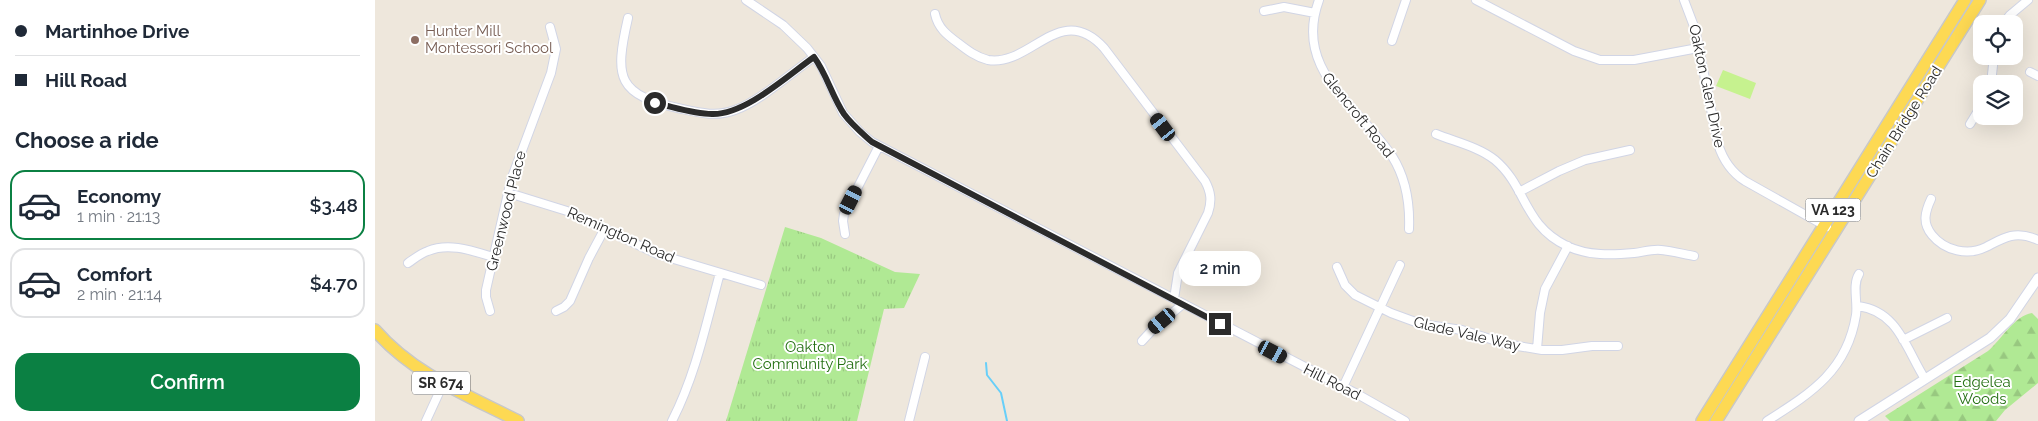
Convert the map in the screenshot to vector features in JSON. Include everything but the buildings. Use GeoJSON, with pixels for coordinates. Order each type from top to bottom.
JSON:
{"type":"FeatureCollection","features":[{"type":"Feature","properties":{"kind":"main road","name":"Chain Bridge Road"},"geometry":{"type":"LineString","coordinates":[[1701,421],[1965,0]]}},
{"type":"Feature","properties":{"kind":"main road","name":"Chain Bridge Road"},"geometry":{"type":"LineString","coordinates":[[1716,421],[1980,0]]}},
{"type":"Feature","properties":{"kind":"main road","name":"SR 674"},"geometry":{"type":"LineString","coordinates":[[375,330],[405,359],[428,376],[518,421]]}},
{"type":"Feature","properties":{"kind":"street","name":"Hill Road"},"geometry":{"type":"LineString","coordinates":[[746,0],[796,36],[814,57],[827,77],[843,113],[860,132],[879,146],[1405,421]]}},
{"type":"Feature","properties":{"kind":"street","name":"Glencroft Road"},"geometry":{"type":"LineString","coordinates":[[1319,0],[1315,13],[1312,40],[1319,66],[1328,80],[1370,128],[1393,158],[1405,184],[1409,209],[1409,230]]}},
{"type":"Feature","properties":{"kind":"street"},"geometry":{"type":"LineString","coordinates":[[1392,41],[1407,0]]}},
{"type":"Feature","properties":{"kind":"street"},"geometry":{"type":"LineString","coordinates":[[1477,0],[1574,51],[1600,60],[1634,60],[1699,48]]}},
{"type":"Feature","properties":{"kind":"street","name":"Oakton Glen Drive"},"geometry":{"type":"LineString","coordinates":[[1684,0],[1693,20],[1718,144],[1728,166],[1745,181],[1835,231]]}},
{"type":"Feature","properties":{"kind":"street"},"geometry":{"type":"LineString","coordinates":[[2010,15],[2028,0]]}},
{"type":"Feature","properties":{"kind":"street"},"geometry":{"type":"LineString","coordinates":[[1264,11],[1284,7],[1315,13]]}},
{"type":"Feature","properties":{"kind":"street"},"geometry":{"type":"LineString","coordinates":[[935,14],[936,21],[944,32],[970,53],[987,60],[1010,58],[1045,36],[1061,30],[1078,31],[1095,38],[1105,48],[1205,181],[1210,193],[1210,206],[1178,272],[1174,299]]}},
{"type":"Feature","properties":{"kind":"street"},"geometry":{"type":"LineString","coordinates":[[628,18],[620,62],[629,86],[634,92],[647,100],[701,113],[723,114],[743,107],[814,57]]}},
{"type":"Feature","properties":{"kind":"street","name":"Greenwood Place"},"geometry":{"type":"LineString","coordinates":[[490,311],[486,290],[509,193],[522,147],[551,73],[556,49],[550,28]]}},
{"type":"Feature","properties":{"kind":"street"},"geometry":{"type":"LineString","coordinates":[[2030,72],[2038,76]]}},
{"type":"Feature","properties":{"kind":"street"},"geometry":{"type":"LineString","coordinates":[[1970,124],[1973,119]]}},
{"type":"Feature","properties":{"kind":"street"},"geometry":{"type":"LineString","coordinates":[[1436,134],[1481,151],[1495,160],[1511,178],[1531,216],[1542,229],[1568,246],[1584,252],[1611,255],[1659,250],[1694,256]]}},
{"type":"Feature","properties":{"kind":"street"},"geometry":{"type":"LineString","coordinates":[[845,234],[844,214],[879,146]]}},
{"type":"Feature","properties":{"kind":"street"},"geometry":{"type":"LineString","coordinates":[[1519,192],[1559,170],[1585,160],[1630,150]]}},
{"type":"Feature","properties":{"kind":"street","name":"Remington Road"},"geometry":{"type":"LineString","coordinates":[[509,193],[567,211],[657,254],[761,285]]}},
{"type":"Feature","properties":{"kind":"street"},"geometry":{"type":"LineString","coordinates":[[1931,199],[1925,215],[1927,228],[1937,240],[1952,249],[1964,252],[1979,250],[2013,236],[2027,236],[2038,240]]}},
{"type":"Feature","properties":{"kind":"street"},"geometry":{"type":"LineString","coordinates":[[556,311],[570,301],[604,230]]}},
{"type":"Feature","properties":{"kind":"street"},"geometry":{"type":"LineString","coordinates":[[1537,349],[1540,313],[1545,289],[1568,246]]}},
{"type":"Feature","properties":{"kind":"street"},"geometry":{"type":"LineString","coordinates":[[408,263],[428,250],[448,247],[493,257]]}},
{"type":"Feature","properties":{"kind":"street"},"geometry":{"type":"LineString","coordinates":[[1343,387],[1400,265]]}},
{"type":"Feature","properties":{"kind":"street","name":"Glade Vale Way"},"geometry":{"type":"LineString","coordinates":[[1337,267],[1342,280],[1349,290],[1381,308],[1421,324],[1462,330],[1506,344],[1537,349],[1553,350],[1592,346],[1618,346]]}},
{"type":"Feature","properties":{"kind":"street"},"geometry":{"type":"LineString","coordinates":[[672,421],[697,363],[720,273]]}},
{"type":"Feature","properties":{"kind":"street"},"geometry":{"type":"LineString","coordinates":[[1767,421],[1777,418],[1807,396],[1833,371],[1850,342],[1858,306],[1856,279],[1859,274]]}},
{"type":"Feature","properties":{"kind":"street"},"geometry":{"type":"LineString","coordinates":[[1859,421],[1873,418],[1925,379],[1990,338],[2010,320],[2038,278]]}},
{"type":"Feature","properties":{"kind":"street"},"geometry":{"type":"LineString","coordinates":[[1142,341],[1153,328],[1183,304]]}},
{"type":"Feature","properties":{"kind":"street"},"geometry":{"type":"LineString","coordinates":[[1858,306],[1871,308],[1881,313],[1896,327],[1925,379]]}},
{"type":"Feature","properties":{"kind":"street"},"geometry":{"type":"LineString","coordinates":[[1903,340],[1947,318]]}},
{"type":"Feature","properties":{"kind":"street"},"geometry":{"type":"LineString","coordinates":[[909,421],[925,357]]}},
{"type":"Feature","properties":{"kind":"street"},"geometry":{"type":"LineString","coordinates":[[426,421],[443,384]]}},
{"type":"Feature","properties":{"kind":"green space"},"geometry":{"type":"Polygon","coordinates":[[[1723,70],[1756,83],[1750,99],[1716,86],[1723,70]]]}},
{"type":"Feature","properties":{"kind":"green space","name":"Oakton Community Park"},"geometry":{"type":"Polygon","coordinates":[[[785,227],[821,238],[895,272],[920,274],[904,308],[884,309],[857,421],[726,421],[785,227]]]}},
{"type":"Feature","properties":{"kind":"green space","name":"Edgelea Woods"},"geometry":{"type":"Polygon","coordinates":[[[2032,313],[2038,319],[2038,383],[2005,410],[1996,421],[1890,421],[1885,416],[1988,351],[2014,323],[2032,313]]]}},
{"type":"Feature","properties":{"kind":"waterway"},"geometry":{"type":"LineString","coordinates":[[986,363],[987,375],[1001,393],[1007,421]]}},
{"type":"Feature","properties":{"kind":"place","name":"Hunter Mill Montessori School"},"geometry":{"type":"Point","coordinates":[415,40]}},
{"type":"Feature","properties":{"kind":"route"},"geometry":{"type":"LineString","coordinates":[[655,103],[701,113],[723,114],[752,102],[814,57],[827,77],[843,113],[872,142],[1220,324]]}}]}
